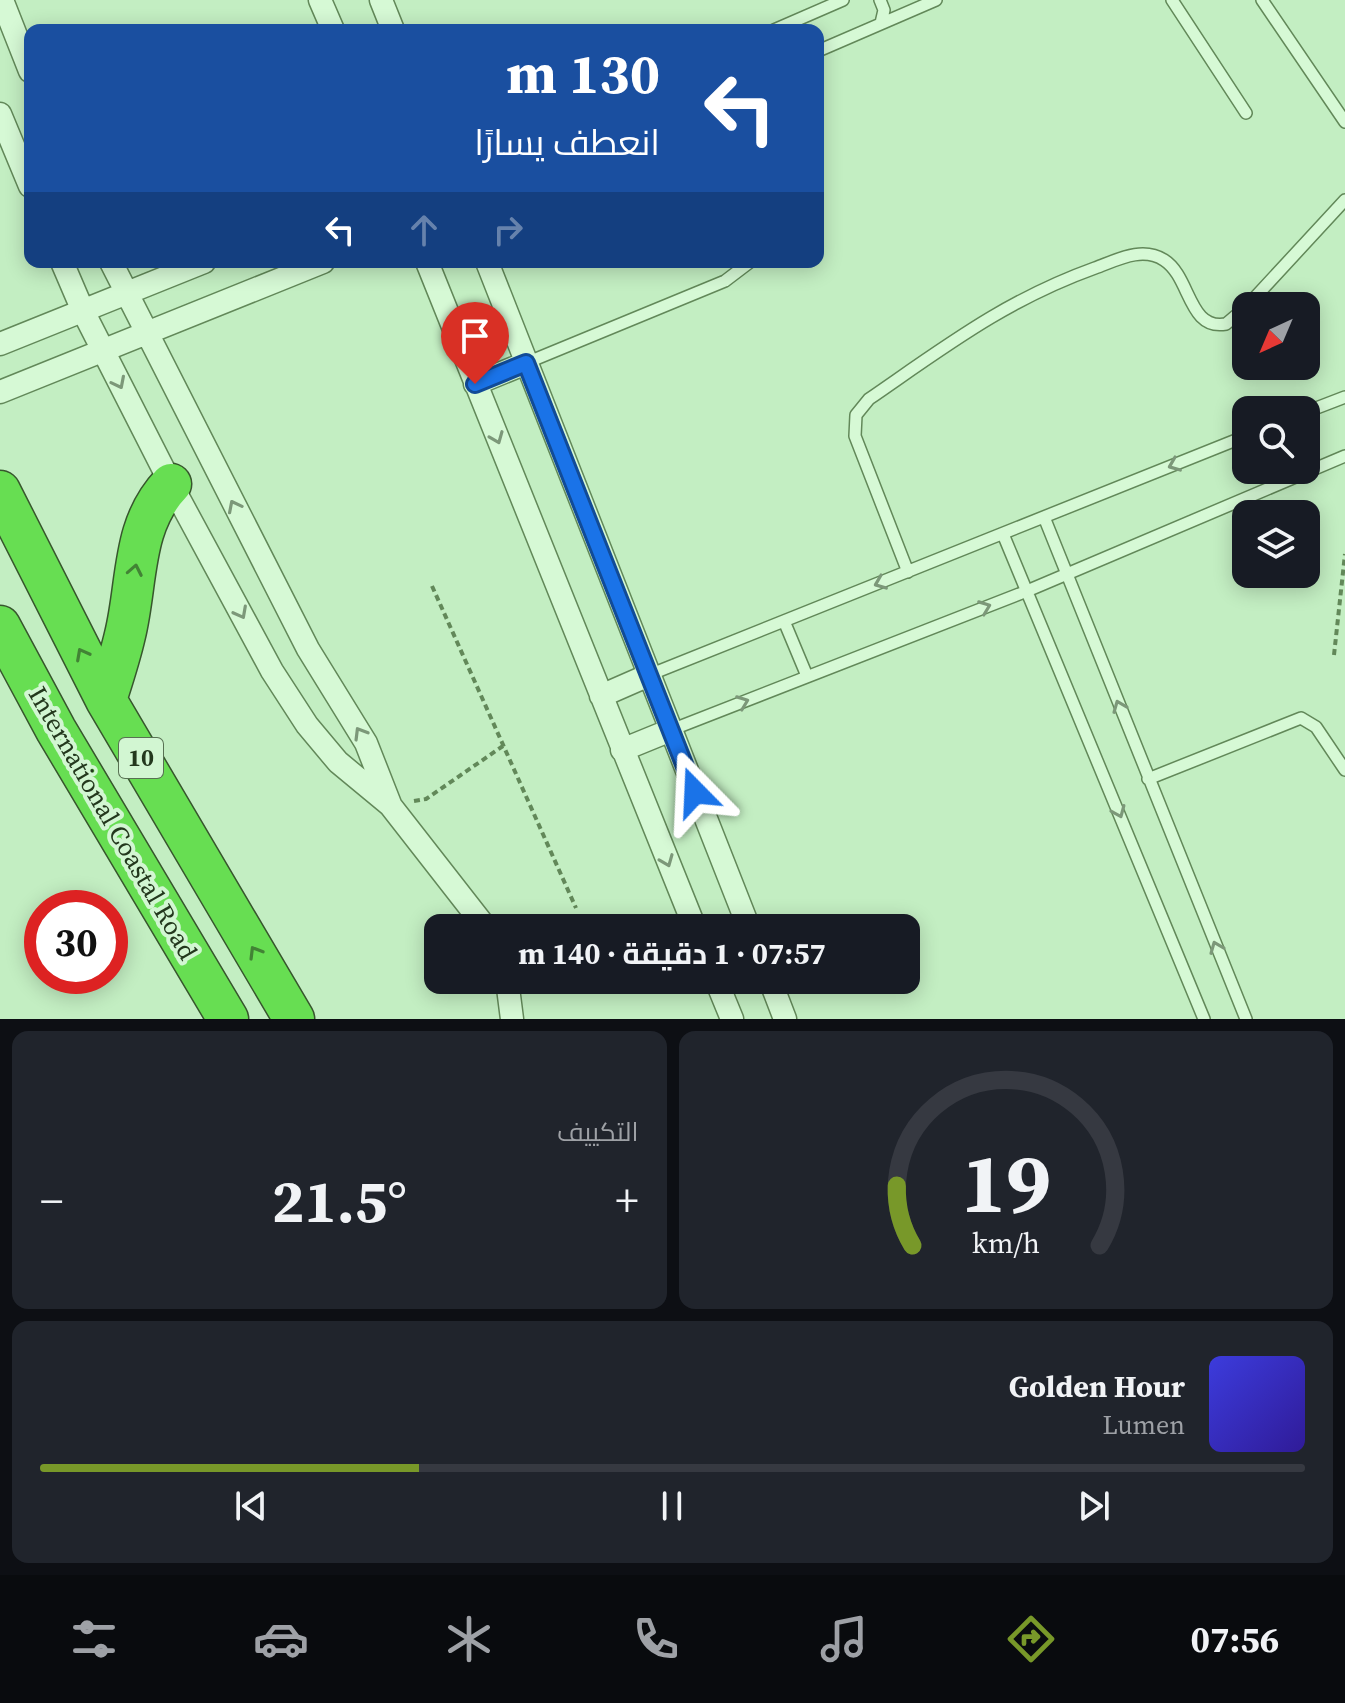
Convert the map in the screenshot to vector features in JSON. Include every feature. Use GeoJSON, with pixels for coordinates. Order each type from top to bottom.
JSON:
{"type":"FeatureCollection","features":[{"type":"Feature","properties":{"kind":"highway"},"geometry":{"type":"LineString","coordinates":[[106,700],[126,632],[144,527],[151,509],[171,484]]}},
{"type":"Feature","properties":{"kind":"highway","name":"10"},"geometry":{"type":"LineString","coordinates":[[0,491],[106,700],[294,1019]]}},
{"type":"Feature","properties":{"kind":"highway","name":"International Coastal Road"},"geometry":{"type":"LineString","coordinates":[[0,626],[56,730],[228,1019]]}},
{"type":"Feature","properties":{"kind":"street"},"geometry":{"type":"LineString","coordinates":[[2,0],[6,31],[24,61]]}},
{"type":"Feature","properties":{"kind":"street"},"geometry":{"type":"LineString","coordinates":[[320,0],[330,24]]}},
{"type":"Feature","properties":{"kind":"street"},"geometry":{"type":"LineString","coordinates":[[381,0],[391,24]]}},
{"type":"Feature","properties":{"kind":"street"},"geometry":{"type":"LineString","coordinates":[[0,114],[24,172]]}},
{"type":"Feature","properties":{"kind":"street"},"geometry":{"type":"LineString","coordinates":[[65,268],[83,311],[171,484],[272,671],[307,725],[338,762],[390,805],[475,914]]}},
{"type":"Feature","properties":{"kind":"street"},"geometry":{"type":"LineString","coordinates":[[113,268],[124,294],[308,649],[366,743],[390,805]]}},
{"type":"Feature","properties":{"kind":"street"},"geometry":{"type":"LineString","coordinates":[[0,344],[189,268]]}},
{"type":"Feature","properties":{"kind":"street"},"geometry":{"type":"LineString","coordinates":[[0,392],[308,268]]}},
{"type":"Feature","properties":{"kind":"street"},"geometry":{"type":"LineString","coordinates":[[429,268],[689,914]]}},
{"type":"Feature","properties":{"kind":"street"},"geometry":{"type":"LineString","coordinates":[[489,268],[743,914]]}},
{"type":"Feature","properties":{"kind":"street"},"geometry":{"type":"LineString","coordinates":[[475,384],[526,363]]}},
{"type":"Feature","properties":{"kind":"street"},"geometry":{"type":"LineString","coordinates":[[601,696],[649,675]]}},
{"type":"Feature","properties":{"kind":"street"},"geometry":{"type":"LineString","coordinates":[[622,750],[671,730]]}},
{"type":"Feature","properties":{"kind":"street"},"geometry":{"type":"LineString","coordinates":[[509,994],[512,1019]]}},
{"type":"Feature","properties":{"kind":"street"},"geometry":{"type":"LineString","coordinates":[[722,994],[732,1019]]}},
{"type":"Feature","properties":{"kind":"street"},"geometry":{"type":"LineString","coordinates":[[775,994],[785,1019]]}},
{"type":"Feature","properties":{"kind":"lane"},"geometry":{"type":"LineString","coordinates":[[788,24],[843,0]]}},
{"type":"Feature","properties":{"kind":"lane"},"geometry":{"type":"LineString","coordinates":[[880,0],[884,10],[881,23]]}},
{"type":"Feature","properties":{"kind":"lane"},"geometry":{"type":"LineString","coordinates":[[824,48],[936,0]]}},
{"type":"Feature","properties":{"kind":"lane"},"geometry":{"type":"LineString","coordinates":[[1172,0],[1246,113]]}},
{"type":"Feature","properties":{"kind":"lane"},"geometry":{"type":"LineString","coordinates":[[1262,0],[1345,122]]}},
{"type":"Feature","properties":{"kind":"lane"},"geometry":{"type":"LineString","coordinates":[[1259,292],[1345,200]]}},
{"type":"Feature","properties":{"kind":"lane"},"geometry":{"type":"LineString","coordinates":[[908,572],[855,436],[856,415],[869,399],[1006,306],[1043,288],[1126,257],[1146,254],[1172,266],[1200,318],[1211,324],[1226,324],[1232,319]]}},
{"type":"Feature","properties":{"kind":"lane"},"geometry":{"type":"LineString","coordinates":[[526,363],[725,281],[742,268]]}},
{"type":"Feature","properties":{"kind":"lane"},"geometry":{"type":"LineString","coordinates":[[1320,407],[1345,397]]}},
{"type":"Feature","properties":{"kind":"lane"},"geometry":{"type":"LineString","coordinates":[[649,675],[1232,442]]}},
{"type":"Feature","properties":{"kind":"lane"},"geometry":{"type":"LineString","coordinates":[[671,730],[1027,591],[1345,456]]}},
{"type":"Feature","properties":{"kind":"lane"},"geometry":{"type":"LineString","coordinates":[[1044,517],[1246,1019]]}},
{"type":"Feature","properties":{"kind":"lane"},"geometry":{"type":"LineString","coordinates":[[1003,534],[1204,1019]]}},
{"type":"Feature","properties":{"kind":"lane"},"geometry":{"type":"LineString","coordinates":[[784,621],[807,676]]}},
{"type":"Feature","properties":{"kind":"lane"},"geometry":{"type":"LineString","coordinates":[[1148,779],[1301,718],[1316,727],[1345,770]]}},
{"type":"Feature","properties":{"kind":"path"},"geometry":{"type":"LineString","coordinates":[[1334,655],[1345,554]]}},
{"type":"Feature","properties":{"kind":"path"},"geometry":{"type":"LineString","coordinates":[[432,586],[576,908]]}},
{"type":"Feature","properties":{"kind":"path"},"geometry":{"type":"LineString","coordinates":[[390,805],[426,799],[503,746]]}},
{"type":"Feature","properties":{"kind":"route"},"geometry":{"type":"LineString","coordinates":[[475,384],[526,363],[695,792]]}}]}
